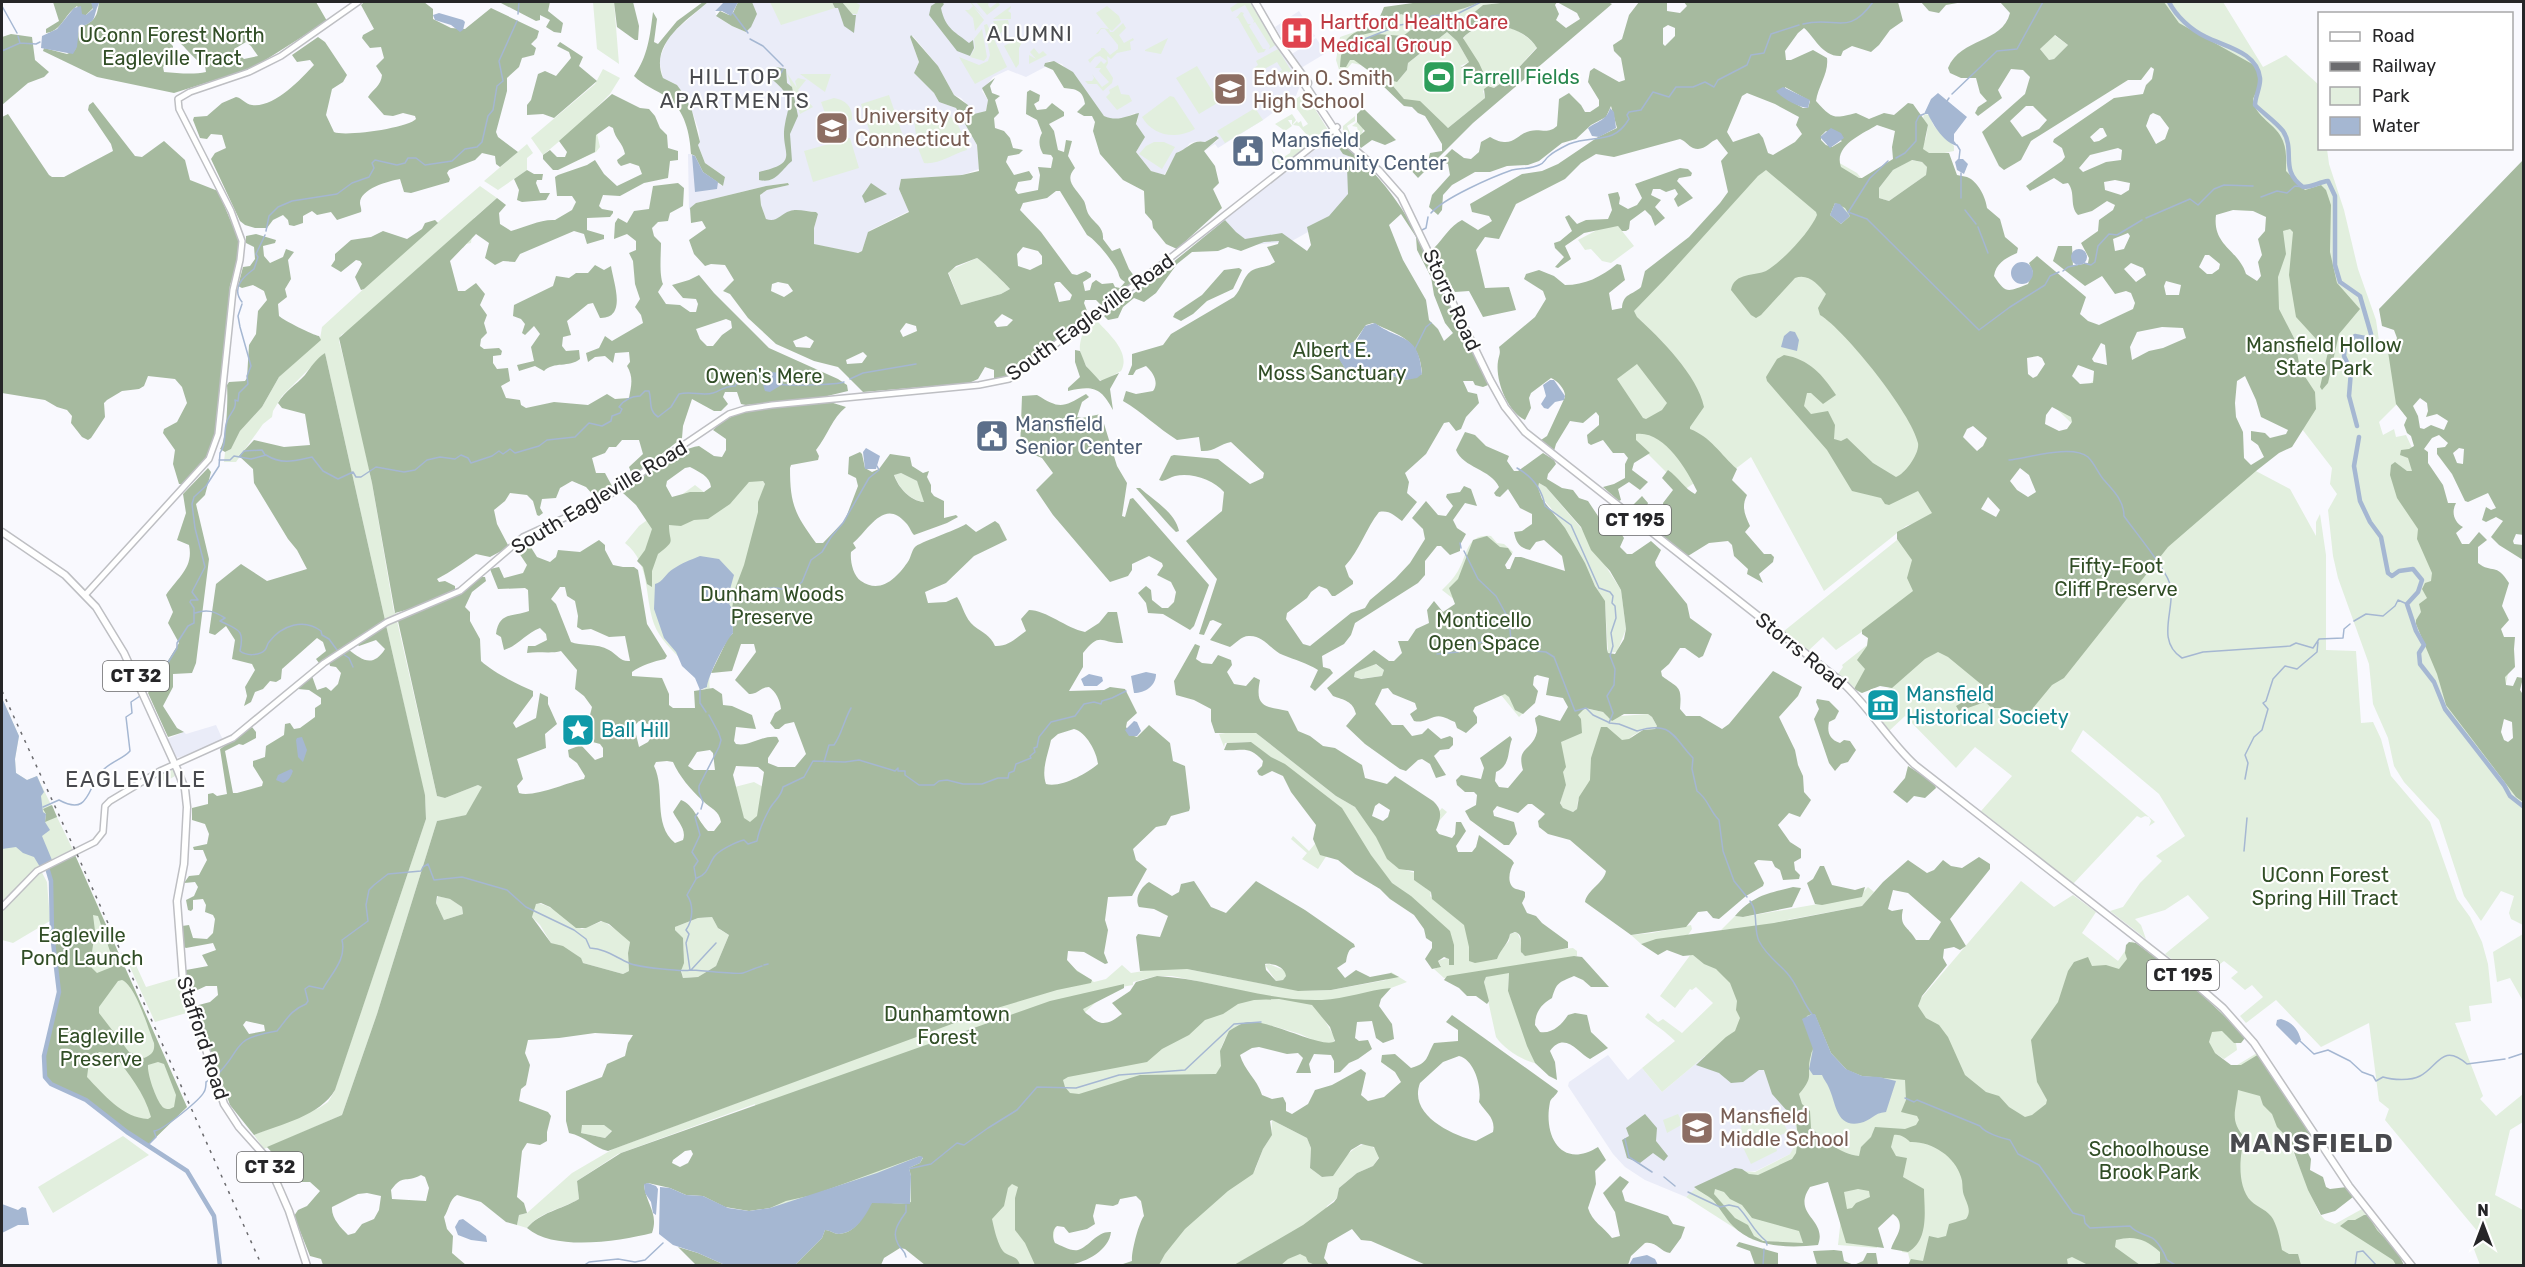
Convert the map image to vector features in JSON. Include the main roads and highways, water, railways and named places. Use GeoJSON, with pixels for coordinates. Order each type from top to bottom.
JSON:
{"type":"FeatureCollection","features":[{"type":"Feature","properties":{"kind":"main road"},"geometry":{"type":"LineString","coordinates":[[86,594],[210,458],[218,434],[233,290],[242,241],[231,211],[179,109],[178,99],[189,92],[249,72],[281,56],[358,2]]}},
{"type":"Feature","properties":{"kind":"main road","name":"Storrs Road"},"geometry":{"type":"LineString","coordinates":[[1255,2],[1335,128],[1388,179],[1401,196],[1490,380],[1505,407],[1525,432],[1843,683],[1863,702],[1893,743],[1915,765],[2223,1008],[2254,1043],[2349,1185],[2412,1266]]}},
{"type":"Feature","properties":{"kind":"main road","name":"South Eagleville Road"},"geometry":{"type":"LineString","coordinates":[[2,907],[40,869],[95,842],[104,827],[106,804],[175,764],[233,738],[324,663],[387,622],[460,591],[523,537],[598,502],[729,414],[772,405],[979,385],[1009,379],[1165,262],[1335,128]]}},
{"type":"Feature","properties":{"kind":"main road","name":"Stafford Road"},"geometry":{"type":"LineString","coordinates":[[2,532],[55,567],[86,594],[124,653],[175,764],[184,789],[187,807],[184,864],[177,901],[181,964],[188,999],[214,1077],[231,1117],[261,1151],[271,1169],[289,1211],[307,1266]]}},
{"type":"Feature","properties":{"kind":"water"},"geometry":{"type":"Polygon","coordinates":[[[91,2],[99,3],[94,19],[79,28],[77,47],[73,54],[41,48],[42,36],[57,29],[74,8],[81,6],[82,14],[86,15],[93,9],[91,2]]]}},
{"type":"Feature","properties":{"kind":"water"},"geometry":{"type":"Polygon","coordinates":[[[724,2],[738,2],[731,16],[722,11],[715,11],[724,2]]]}},
{"type":"Feature","properties":{"kind":"water"},"geometry":{"type":"Polygon","coordinates":[[[439,13],[463,20],[465,22],[463,30],[460,32],[451,25],[435,20],[433,15],[439,13]]]}},
{"type":"Feature","properties":{"kind":"water"},"geometry":{"type":"Polygon","coordinates":[[[1783,87],[1810,100],[1808,108],[1782,97],[1776,91],[1783,87]]]}},
{"type":"Feature","properties":{"kind":"water"},"geometry":{"type":"Polygon","coordinates":[[[1938,93],[1967,117],[1954,134],[1954,141],[1958,146],[1944,138],[1928,114],[1924,114],[1931,99],[1938,93]]]}},
{"type":"Feature","properties":{"kind":"water"},"geometry":{"type":"Polygon","coordinates":[[[1610,108],[1614,112],[1616,128],[1599,137],[1592,136],[1588,128],[1604,118],[1610,108]]]}},
{"type":"Feature","properties":{"kind":"water"},"geometry":{"type":"Polygon","coordinates":[[[1831,128],[1841,133],[1844,138],[1830,148],[1820,137],[1831,128]]]}},
{"type":"Feature","properties":{"kind":"water"},"geometry":{"type":"Polygon","coordinates":[[[692,155],[695,156],[703,172],[718,182],[717,189],[695,192],[692,155]]]}},
{"type":"Feature","properties":{"kind":"water"},"geometry":{"type":"Polygon","coordinates":[[[1963,159],[1968,164],[1964,174],[1957,170],[1955,162],[1963,159]]]}},
{"type":"Feature","properties":{"kind":"water"},"geometry":{"type":"Polygon","coordinates":[[[1835,203],[1840,204],[1850,216],[1841,224],[1830,215],[1835,203]]]}},
{"type":"Feature","properties":{"kind":"water"},"geometry":{"type":"Polygon","coordinates":[[[2076,249],[2082,249],[2087,257],[2085,263],[2076,265],[2071,260],[2071,254],[2076,249]]]}},
{"type":"Feature","properties":{"kind":"water"},"geometry":{"type":"Polygon","coordinates":[[[2022,262],[2030,265],[2033,273],[2030,281],[2022,284],[2014,281],[2011,273],[2014,265],[2022,262]]]}},
{"type":"Feature","properties":{"kind":"water"},"geometry":{"type":"Polygon","coordinates":[[[1375,323],[1412,344],[1417,351],[1422,374],[1417,378],[1406,380],[1389,375],[1348,373],[1335,349],[1356,341],[1365,326],[1375,323]]]}},
{"type":"Feature","properties":{"kind":"water"},"geometry":{"type":"Polygon","coordinates":[[[1790,331],[1795,332],[1799,340],[1797,351],[1781,347],[1784,336],[1790,331]]]}},
{"type":"Feature","properties":{"kind":"water","name":"Owen's Mere"},"geometry":{"type":"Polygon","coordinates":[[[761,371],[781,373],[783,384],[770,392],[765,391],[761,371]]]}},
{"type":"Feature","properties":{"kind":"water"},"geometry":{"type":"Polygon","coordinates":[[[1554,380],[1565,396],[1564,400],[1555,402],[1548,409],[1541,404],[1546,396],[1543,385],[1554,380]]]}},
{"type":"Feature","properties":{"kind":"water"},"geometry":{"type":"Polygon","coordinates":[[[866,448],[880,456],[876,469],[865,469],[863,452],[866,448]]]}},
{"type":"Feature","properties":{"kind":"water"},"geometry":{"type":"Polygon","coordinates":[[[700,556],[719,559],[734,575],[727,600],[732,609],[733,633],[717,659],[707,687],[700,690],[695,678],[682,666],[676,652],[664,638],[654,609],[655,584],[676,567],[700,556]]]}},
{"type":"Feature","properties":{"kind":"water"},"geometry":{"type":"Polygon","coordinates":[[[1146,672],[1156,674],[1154,682],[1146,690],[1134,693],[1131,676],[1146,672]]]}},
{"type":"Feature","properties":{"kind":"water"},"geometry":{"type":"Polygon","coordinates":[[[1089,674],[1102,677],[1103,681],[1097,686],[1084,686],[1081,679],[1089,674]]]}},
{"type":"Feature","properties":{"kind":"water","name":"Eagleville Pond Launch"},"geometry":{"type":"Polygon","coordinates":[[[2,698],[19,736],[15,759],[16,773],[27,780],[37,776],[44,792],[41,796],[43,812],[46,814],[45,822],[50,830],[42,836],[52,860],[40,867],[34,857],[23,853],[16,847],[2,849],[2,698]]]}},
{"type":"Feature","properties":{"kind":"water"},"geometry":{"type":"Polygon","coordinates":[[[1134,721],[1137,722],[1141,731],[1137,736],[1129,736],[1125,730],[1134,721]]]}},
{"type":"Feature","properties":{"kind":"water"},"geometry":{"type":"Polygon","coordinates":[[[302,737],[307,750],[303,762],[298,757],[296,740],[302,737]]]}},
{"type":"Feature","properties":{"kind":"water"},"geometry":{"type":"Polygon","coordinates":[[[291,769],[293,771],[287,781],[283,783],[276,780],[278,775],[291,769]]]}},
{"type":"Feature","properties":{"kind":"water"},"geometry":{"type":"Polygon","coordinates":[[[1815,1014],[1831,1053],[1846,1069],[1862,1076],[1896,1081],[1886,1112],[1860,1123],[1852,1124],[1841,1118],[1822,1075],[1813,1075],[1809,1069],[1813,1049],[1802,1019],[1815,1014]]]}},
{"type":"Feature","properties":{"kind":"water"},"geometry":{"type":"Polygon","coordinates":[[[2281,1019],[2294,1026],[2298,1032],[2301,1040],[2296,1045],[2276,1025],[2277,1020],[2281,1019]]]}},
{"type":"Feature","properties":{"kind":"water"},"geometry":{"type":"Polygon","coordinates":[[[920,1156],[923,1157],[920,1163],[909,1168],[910,1204],[872,1203],[855,1227],[845,1233],[839,1234],[825,1230],[822,1238],[795,1265],[725,1265],[673,1245],[659,1234],[660,1187],[670,1188],[686,1195],[703,1196],[728,1208],[749,1211],[770,1208],[877,1173],[920,1156]]]}},
{"type":"Feature","properties":{"kind":"water"},"geometry":{"type":"Polygon","coordinates":[[[648,1183],[658,1189],[656,1215],[645,1193],[644,1184],[648,1183]]]}},
{"type":"Feature","properties":{"kind":"water"},"geometry":{"type":"Polygon","coordinates":[[[2,1204],[18,1210],[22,1207],[26,1208],[29,1225],[18,1225],[2,1233],[2,1204]]]}},
{"type":"Feature","properties":{"kind":"water"},"geometry":{"type":"Polygon","coordinates":[[[463,1219],[486,1236],[487,1242],[471,1240],[458,1235],[455,1227],[459,1220],[463,1219]]]}},
{"type":"Feature","properties":{"kind":"water"},"geometry":{"type":"Polygon","coordinates":[[[1647,1255],[1655,1259],[1658,1265],[1629,1265],[1633,1258],[1647,1255]]]}},
{"type":"Feature","properties":{"kind":"waterway"},"geometry":{"type":"LineString","coordinates":[[518,14],[519,2]]}},
{"type":"Feature","properties":{"kind":"waterway"},"geometry":{"type":"LineString","coordinates":[[1362,40],[1400,25],[1424,21],[1432,16],[1459,13],[1481,2]]}},
{"type":"Feature","properties":{"kind":"waterway"},"geometry":{"type":"LineString","coordinates":[[1803,24],[1848,22],[1864,13],[1873,2]]}},
{"type":"Feature","properties":{"kind":"waterway"},"geometry":{"type":"LineString","coordinates":[[1952,94],[1997,51],[2017,49],[2043,2]]}},
{"type":"Feature","properties":{"kind":"waterway"},"geometry":{"type":"LineString","coordinates":[[2169,2],[2184,22],[2195,31],[2247,56],[2253,62],[2260,78],[2255,105],[2277,124],[2287,138],[2290,167],[2296,181],[2303,187],[2328,181],[2335,196],[2335,265],[2340,282],[2360,296],[2371,334],[2370,339],[2355,336],[2345,347],[2344,356],[2351,371],[2349,396],[2357,426]]}},
{"type":"Feature","properties":{"kind":"waterway"},"geometry":{"type":"LineString","coordinates":[[2,6],[17,33]]}},
{"type":"Feature","properties":{"kind":"waterway"},"geometry":{"type":"LineString","coordinates":[[733,13],[748,33]]}},
{"type":"Feature","properties":{"kind":"waterway"},"geometry":{"type":"LineString","coordinates":[[266,231],[269,216],[278,207],[292,201],[337,194],[352,183],[369,177],[374,168],[372,163],[375,160],[397,165],[405,163],[408,158],[416,158],[425,165],[452,161],[465,149],[477,147],[482,142],[488,116],[493,110],[497,86],[503,81],[499,61],[517,21]]}},
{"type":"Feature","properties":{"kind":"waterway"},"geometry":{"type":"LineString","coordinates":[[1431,213],[1446,201],[1481,183],[1512,170],[1541,164],[1547,157],[1569,144],[1616,133],[1629,119],[1627,115],[1629,112],[1641,110],[1653,92],[1669,97],[1676,87],[1693,87],[1705,82],[1714,87],[1718,80],[1747,65],[1751,55],[1764,53],[1771,34],[1799,25]]}},
{"type":"Feature","properties":{"kind":"waterway"},"geometry":{"type":"LineString","coordinates":[[18,36],[20,43]]}},
{"type":"Feature","properties":{"kind":"waterway"},"geometry":{"type":"LineString","coordinates":[[750,39],[763,46],[783,66]]}},
{"type":"Feature","properties":{"kind":"waterway"},"geometry":{"type":"LineString","coordinates":[[2,51],[20,43],[40,42]]}},
{"type":"Feature","properties":{"kind":"waterway"},"geometry":{"type":"LineString","coordinates":[[778,72],[781,73],[783,69]]}},
{"type":"Feature","properties":{"kind":"waterway"},"geometry":{"type":"LineString","coordinates":[[1896,158],[1905,153],[1916,141],[1916,122],[1919,116],[1924,114]]}},
{"type":"Feature","properties":{"kind":"waterway"},"geometry":{"type":"LineString","coordinates":[[1957,145],[1960,150],[1959,159]]}},
{"type":"Feature","properties":{"kind":"waterway"},"geometry":{"type":"LineString","coordinates":[[1849,211],[1870,178],[1888,161]]}},
{"type":"Feature","properties":{"kind":"waterway"},"geometry":{"type":"LineString","coordinates":[[1961,173],[1961,198]]}},
{"type":"Feature","properties":{"kind":"waterway"},"geometry":{"type":"LineString","coordinates":[[2146,218],[2190,199],[2198,205],[2214,189],[2224,185],[2253,186]]}},
{"type":"Feature","properties":{"kind":"waterway"},"geometry":{"type":"LineString","coordinates":[[2261,197],[2277,191],[2287,193],[2295,186],[2303,187]]}},
{"type":"Feature","properties":{"kind":"waterway"},"geometry":{"type":"LineString","coordinates":[[1965,210],[1976,224]]}},
{"type":"Feature","properties":{"kind":"waterway"},"geometry":{"type":"LineString","coordinates":[[1848,212],[1867,219],[1979,330],[2045,285],[2050,276],[2059,272]]}},
{"type":"Feature","properties":{"kind":"waterway"},"geometry":{"type":"LineString","coordinates":[[1422,230],[1426,228],[1428,217]]}},
{"type":"Feature","properties":{"kind":"waterway"},"geometry":{"type":"LineString","coordinates":[[2084,263],[2091,265],[2095,262],[2098,246],[2109,234],[2117,235],[2142,220]]}},
{"type":"Feature","properties":{"kind":"waterway"},"geometry":{"type":"LineString","coordinates":[[1978,227],[1988,253]]}},
{"type":"Feature","properties":{"kind":"waterway"},"geometry":{"type":"LineString","coordinates":[[242,302],[238,288],[242,279],[254,269],[258,257],[256,254],[265,235]]}},
{"type":"Feature","properties":{"kind":"waterway"},"geometry":{"type":"LineString","coordinates":[[2063,271],[2077,265]]}},
{"type":"Feature","properties":{"kind":"waterway"},"geometry":{"type":"LineString","coordinates":[[145,693],[149,684],[158,679],[188,626],[194,623],[194,608],[190,602],[198,600],[192,592],[205,567],[195,528],[192,504],[194,497],[206,486],[219,466],[227,421],[234,408],[235,400],[238,401],[239,393],[248,384],[247,376],[251,366],[238,316],[242,304]]}},
{"type":"Feature","properties":{"kind":"waterway"},"geometry":{"type":"LineString","coordinates":[[1415,349],[1426,327],[1431,323]]}},
{"type":"Feature","properties":{"kind":"waterway"},"geometry":{"type":"LineString","coordinates":[[850,379],[863,373],[916,364]]}},
{"type":"Feature","properties":{"kind":"waterway"},"geometry":{"type":"LineString","coordinates":[[219,460],[230,460],[234,456],[251,459],[266,455],[277,460],[288,461],[312,457],[323,471],[338,479],[353,472],[356,477],[361,477],[376,467],[404,472],[415,470],[427,460],[440,457],[455,459],[461,455],[468,458],[471,463],[492,456],[499,451],[503,454],[510,449],[515,453],[539,446],[547,440],[575,437],[589,423],[602,426],[611,421],[612,416],[620,413],[622,409],[619,407],[623,402],[640,396],[645,391],[649,391],[652,409],[658,417],[671,407],[679,394],[713,393],[735,386],[740,379],[757,369],[761,372]]}},
{"type":"Feature","properties":{"kind":"waterway"},"geometry":{"type":"LineString","coordinates":[[779,384],[811,385],[844,382]]}},
{"type":"Feature","properties":{"kind":"waterway"},"geometry":{"type":"LineString","coordinates":[[2359,437],[2354,466],[2360,501],[2370,522],[2381,537],[2388,573],[2392,576],[2399,571],[2413,569],[2422,580],[2418,592],[2407,604],[2416,631],[2424,645],[2419,653],[2420,664],[2434,682],[2445,709],[2510,796],[2524,807]]}},
{"type":"Feature","properties":{"kind":"waterway"},"geometry":{"type":"LineString","coordinates":[[240,456],[244,451],[262,450],[265,455]]}},
{"type":"Feature","properties":{"kind":"waterway"},"geometry":{"type":"LineString","coordinates":[[2009,460],[2061,452],[2081,453],[2088,457],[2118,496],[2124,516],[2169,581],[2171,597],[2168,635],[2174,651],[2182,658],[2203,652],[2290,646],[2296,643],[2313,648],[2319,639],[2343,638],[2344,629],[2350,624]]}},
{"type":"Feature","properties":{"kind":"waterway"},"geometry":{"type":"LineString","coordinates":[[727,606],[733,597],[738,595],[749,596],[774,588],[790,592],[802,582],[811,560],[822,552],[843,523],[869,478],[879,470],[877,466]]}},
{"type":"Feature","properties":{"kind":"waterway"},"geometry":{"type":"LineString","coordinates":[[1517,468],[1536,484],[1545,506],[1571,525],[1599,588],[1610,592],[1613,596],[1612,603],[1615,606],[1616,618],[1611,633],[1613,646],[1610,656],[1615,669],[1614,685],[1607,696],[1613,713],[1609,723],[1637,731],[1649,728],[1665,729],[1676,737],[1693,758],[1692,769],[1697,791],[1719,820],[1723,851],[1734,881],[1747,897]]}},
{"type":"Feature","properties":{"kind":"waterway"},"geometry":{"type":"LineString","coordinates":[[1460,543],[1461,548]]}},
{"type":"Feature","properties":{"kind":"waterway"},"geometry":{"type":"LineString","coordinates":[[1464,551],[1478,579],[1496,596],[1507,616],[1505,620],[1510,629],[1511,642]]}},
{"type":"Feature","properties":{"kind":"waterway"},"geometry":{"type":"LineString","coordinates":[[2354,621],[2366,614],[2383,616],[2395,606],[2398,600],[2407,604]]}},
{"type":"Feature","properties":{"kind":"waterway"},"geometry":{"type":"LineString","coordinates":[[195,613],[210,611],[225,618],[220,621],[239,631],[242,638],[240,651],[246,654],[262,652],[280,631],[301,624],[321,631],[322,635],[329,639],[337,650]]}},
{"type":"Feature","properties":{"kind":"waterway"},"geometry":{"type":"LineString","coordinates":[[1437,654],[1458,652],[1482,642],[1513,642],[1523,650],[1546,652],[1554,657],[1575,711],[1586,708],[1593,715],[1608,722]]}},
{"type":"Feature","properties":{"kind":"waterway"},"geometry":{"type":"LineString","coordinates":[[2245,779],[2248,763],[2245,755],[2254,737],[2262,730],[2268,709],[2263,703],[2266,701],[2273,679],[2285,666],[2297,669],[2317,652],[2318,642]]}},
{"type":"Feature","properties":{"kind":"waterway"},"geometry":{"type":"LineString","coordinates":[[343,654],[349,658],[353,667]]}},
{"type":"Feature","properties":{"kind":"waterway"},"geometry":{"type":"LineString","coordinates":[[700,690],[700,703],[706,712]]}},
{"type":"Feature","properties":{"kind":"waterway"},"geometry":{"type":"LineString","coordinates":[[697,878],[706,872],[716,854],[732,844],[744,840],[748,844],[757,841],[764,820],[783,787],[804,777],[813,761],[859,760],[895,771],[898,768],[898,771],[905,771],[905,775],[919,785],[934,785],[939,781],[947,780],[963,784],[982,784],[998,778],[1008,778],[1016,764],[1031,758],[1039,737],[1051,722],[1075,716],[1084,704],[1094,702],[1101,704],[1102,701],[1126,691]]}},
{"type":"Feature","properties":{"kind":"waterway"},"geometry":{"type":"LineString","coordinates":[[43,807],[59,800],[69,804],[82,803],[102,771],[130,751],[126,717],[132,713],[131,702],[140,696]]}},
{"type":"Feature","properties":{"kind":"waterway"},"geometry":{"type":"LineString","coordinates":[[824,762],[829,745],[834,745],[837,741],[851,708]]}},
{"type":"Feature","properties":{"kind":"waterway"},"geometry":{"type":"LineString","coordinates":[[709,715],[717,730]]}},
{"type":"Feature","properties":{"kind":"waterway"},"geometry":{"type":"LineString","coordinates":[[701,809],[703,802],[699,786],[719,747],[721,740],[718,731]]}},
{"type":"Feature","properties":{"kind":"waterway"},"geometry":{"type":"LineString","coordinates":[[217,1075],[244,1041],[277,1031],[293,1012],[306,1004],[308,1001],[305,989],[309,986],[323,989],[340,961],[342,940],[368,921],[366,905],[369,890],[388,874],[421,871],[428,864],[434,880],[462,877],[507,890],[526,907],[574,930],[586,939],[590,948],[606,952],[633,965],[690,970],[686,943],[689,934],[686,930],[692,908],[687,895],[696,879],[694,867],[698,861],[692,852],[700,835],[695,817],[698,813]]}},
{"type":"Feature","properties":{"kind":"waterway"},"geometry":{"type":"LineString","coordinates":[[2244,851],[2247,818]]}},
{"type":"Feature","properties":{"kind":"waterway"},"geometry":{"type":"LineString","coordinates":[[46,864],[51,881],[52,934],[59,992],[44,1056],[45,1077],[51,1084],[86,1100],[127,1132],[187,1171],[214,1216],[220,1266]]}},
{"type":"Feature","properties":{"kind":"waterway"},"geometry":{"type":"LineString","coordinates":[[1750,901],[1754,910],[1759,941],[1791,978],[1812,1014]]}},
{"type":"Feature","properties":{"kind":"waterway"},"geometry":{"type":"LineString","coordinates":[[691,970],[716,943]]}},
{"type":"Feature","properties":{"kind":"waterway"},"geometry":{"type":"LineString","coordinates":[[764,965],[768,964]]}},
{"type":"Feature","properties":{"kind":"waterway"},"geometry":{"type":"LineString","coordinates":[[690,970],[743,973],[762,966]]}},
{"type":"Feature","properties":{"kind":"waterway"},"geometry":{"type":"LineString","coordinates":[[908,1169],[931,1164],[957,1143],[964,1145],[1017,1110],[1037,1087],[1076,1088],[1119,1075],[1185,1070],[1234,1024],[1261,1022]]}},
{"type":"Feature","properties":{"kind":"waterway"},"geometry":{"type":"LineString","coordinates":[[2300,1041],[2314,1054],[2328,1050],[2350,1061],[2362,1072],[2373,1076],[2376,1081],[2383,1077],[2402,1080],[2416,1078],[2446,1056],[2452,1055],[2467,1064],[2505,1059]]}},
{"type":"Feature","properties":{"kind":"waterway"},"geometry":{"type":"LineString","coordinates":[[2509,1058],[2524,1053]]}},
{"type":"Feature","properties":{"kind":"waterway"},"geometry":{"type":"LineString","coordinates":[[148,1145],[156,1137],[154,1131],[165,1126],[189,1108],[204,1092],[206,1082],[213,1078]]}},
{"type":"Feature","properties":{"kind":"waterway"},"geometry":{"type":"LineString","coordinates":[[1905,1098],[1914,1102],[1917,1100],[2010,1140],[2018,1154],[2039,1165],[2073,1213],[2084,1216],[2085,1223],[2090,1228],[2130,1226],[2137,1232],[2153,1238],[2167,1260],[2177,1266]]}},
{"type":"Feature","properties":{"kind":"waterway"},"geometry":{"type":"LineString","coordinates":[[1625,1139],[1629,1157],[1652,1172]]}},
{"type":"Feature","properties":{"kind":"waterway"},"geometry":{"type":"LineString","coordinates":[[1664,1177],[1675,1186]]}},
{"type":"Feature","properties":{"kind":"waterway"},"geometry":{"type":"LineString","coordinates":[[1688,1192],[1720,1207],[1729,1205],[1738,1207],[1767,1245]]}},
{"type":"Feature","properties":{"kind":"waterway"},"geometry":{"type":"LineString","coordinates":[[906,1205],[906,1212],[895,1235],[906,1257]]}},
{"type":"Feature","properties":{"kind":"waterway"},"geometry":{"type":"LineString","coordinates":[[583,1266],[589,1262],[618,1259],[635,1262],[645,1260],[663,1243]]}},
{"type":"Feature","properties":{"kind":"waterway"},"geometry":{"type":"LineString","coordinates":[[1763,1266],[1764,1249]]}},
{"type":"Feature","properties":{"kind":"waterway"},"geometry":{"type":"LineString","coordinates":[[2355,1266],[2357,1252],[2363,1251],[2377,1266]]}},
{"type":"Feature","properties":{"kind":"railway"},"geometry":{"type":"LineString","coordinates":[[2,691],[262,1266]]}},
{"type":"Feature","properties":{"kind":"place","name":"Hartford HealthCare Medical Group"},"geometry":{"type":"Point","coordinates":[1297,33]}},
{"type":"Feature","properties":{"kind":"place","name":"Farrell Fields"},"geometry":{"type":"Point","coordinates":[1439,77]}},
{"type":"Feature","properties":{"kind":"place","name":"Edwin O. Smith High School"},"geometry":{"type":"Point","coordinates":[1230,89]}},
{"type":"Feature","properties":{"kind":"place","name":"University of Connecticut"},"geometry":{"type":"Point","coordinates":[832,128]}},
{"type":"Feature","properties":{"kind":"place","name":"Mansfield Community Center"},"geometry":{"type":"Point","coordinates":[1248,151]}},
{"type":"Feature","properties":{"kind":"place","name":"Mansfield Senior Center"},"geometry":{"type":"Point","coordinates":[992,436]}},
{"type":"Feature","properties":{"kind":"place","name":"Mansfield Historical Society"},"geometry":{"type":"Point","coordinates":[1883,705]}},
{"type":"Feature","properties":{"kind":"place","name":"Ball Hill"},"geometry":{"type":"Point","coordinates":[578,730]}},
{"type":"Feature","properties":{"kind":"place","name":"Mansfield Middle School"},"geometry":{"type":"Point","coordinates":[1697,1128]}},
{"type":"Feature","properties":{"kind":"district","name":"ALUMNI"},"geometry":{"type":"Point","coordinates":[1030,34]}},
{"type":"Feature","properties":{"kind":"district","name":"HILLTOP APARTMENTS"},"geometry":{"type":"Point","coordinates":[735,89]}},
{"type":"Feature","properties":{"kind":"district","name":"EAGLEVILLE"},"geometry":{"type":"Point","coordinates":[136,779]}},
{"type":"Feature","properties":{"kind":"district","name":"MANSFIELD"},"geometry":{"type":"Point","coordinates":[2312,1143]}},
{"type":"Feature","properties":{"kind":"park label","name":"UConn Forest North Eagleville Tract"},"geometry":{"type":"Point","coordinates":[172,46]}},
{"type":"Feature","properties":{"kind":"park label","name":"Mansfield Hollow State Park"},"geometry":{"type":"Point","coordinates":[2324,356]}},
{"type":"Feature","properties":{"kind":"park label","name":"Albert E. Moss Sanctuary"},"geometry":{"type":"Point","coordinates":[1332,362]}},
{"type":"Feature","properties":{"kind":"park label","name":"Fifty-Foot Cliff Preserve"},"geometry":{"type":"Point","coordinates":[2116,578]}},
{"type":"Feature","properties":{"kind":"park label","name":"Dunham Woods Preserve"},"geometry":{"type":"Point","coordinates":[772,606]}},
{"type":"Feature","properties":{"kind":"park label","name":"Monticello Open Space"},"geometry":{"type":"Point","coordinates":[1484,632]}},
{"type":"Feature","properties":{"kind":"park label","name":"UConn Forest Spring Hill Tract"},"geometry":{"type":"Point","coordinates":[2325,886]}},
{"type":"Feature","properties":{"kind":"park label","name":"Dunhamtown Forest"},"geometry":{"type":"Point","coordinates":[947,1026]}},
{"type":"Feature","properties":{"kind":"park label","name":"Eagleville Preserve"},"geometry":{"type":"Point","coordinates":[101,1048]}},
{"type":"Feature","properties":{"kind":"park label","name":"Schoolhouse Brook Park"},"geometry":{"type":"Point","coordinates":[2149,1160]}}]}
